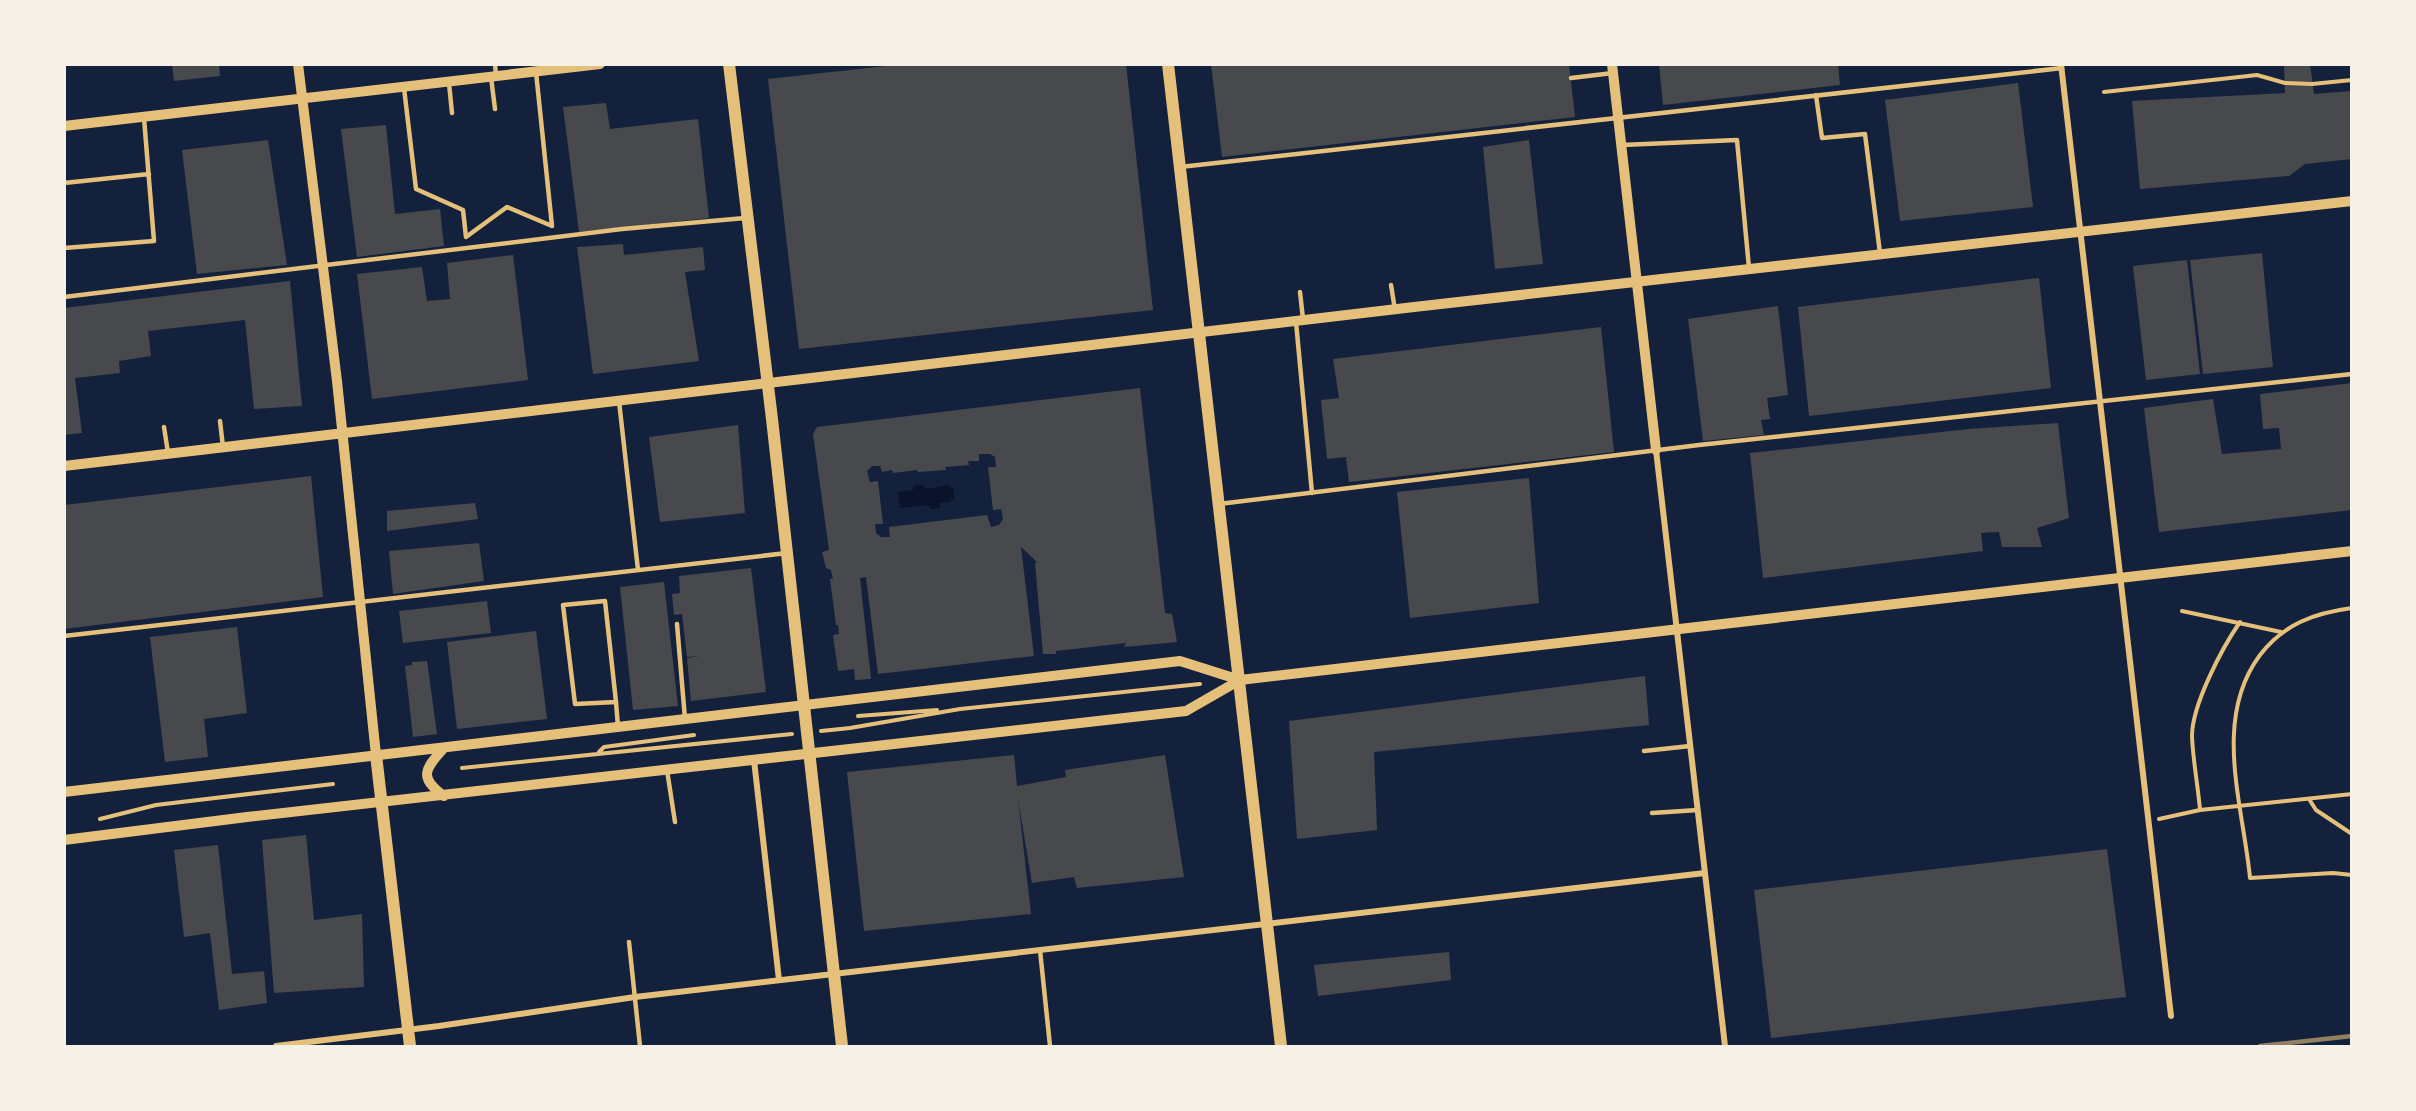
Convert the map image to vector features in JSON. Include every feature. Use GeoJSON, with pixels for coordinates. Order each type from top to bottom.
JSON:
{"type":"FeatureCollection","features":[{"type":"Feature","properties":{"kind":"main road"},"geometry":{"type":"LineString","coordinates":[[729,64],[768,383],[842,1047]]}},
{"type":"Feature","properties":{"kind":"main road"},"geometry":{"type":"LineString","coordinates":[[1168,64],[1281,1047]]}},
{"type":"Feature","properties":{"kind":"main road"},"geometry":{"type":"LineString","coordinates":[[376,755],[410,1047]]}},
{"type":"Feature","properties":{"kind":"street"},"geometry":{"type":"LineString","coordinates":[[298,64],[342,433],[376,755]]}},
{"type":"Feature","properties":{"kind":"street"},"geometry":{"type":"LineString","coordinates":[[64,126],[600,64]]}},
{"type":"Feature","properties":{"kind":"street"},"geometry":{"type":"LineString","coordinates":[[2062,66],[2171,1016]]}},
{"type":"Feature","properties":{"kind":"street"},"geometry":{"type":"LineString","coordinates":[[1612,69],[1725,1047]]}},
{"type":"Feature","properties":{"kind":"street"},"geometry":{"type":"LineString","coordinates":[[64,466],[1395,310],[2352,201]]}},
{"type":"Feature","properties":{"kind":"street"},"geometry":{"type":"LineString","coordinates":[[64,840],[247,817],[1186,711],[1240,680],[2352,550]]}},
{"type":"Feature","properties":{"kind":"street"},"geometry":{"type":"LineString","coordinates":[[64,792],[1180,661],[1240,680]]}},
{"type":"Feature","properties":{"kind":"street"},"geometry":{"type":"LineString","coordinates":[[444,747],[429,765],[426,776],[430,786],[444,796]]}},
{"type":"Feature","properties":{"kind":"street"},"geometry":{"type":"LineString","coordinates":[[754,760],[779,980]]}},
{"type":"Feature","properties":{"kind":"street"},"geometry":{"type":"LineString","coordinates":[[276,1047],[635,997],[1705,873]]}},
{"type":"Feature","properties":{"kind":"lane"},"geometry":{"type":"LineString","coordinates":[[495,64],[495,109]]}},
{"type":"Feature","properties":{"kind":"lane"},"geometry":{"type":"LineString","coordinates":[[1180,167],[2062,66]]}},
{"type":"Feature","properties":{"kind":"lane"},"geometry":{"type":"LineString","coordinates":[[1571,78],[1612,69]]}},
{"type":"Feature","properties":{"kind":"lane"},"geometry":{"type":"LineString","coordinates":[[404,87],[416,189],[463,210],[466,237],[507,207],[552,226],[536,72]]}},
{"type":"Feature","properties":{"kind":"lane"},"geometry":{"type":"LineString","coordinates":[[449,82],[452,113]]}},
{"type":"Feature","properties":{"kind":"lane"},"geometry":{"type":"LineString","coordinates":[[1816,95],[1822,138],[1865,134],[1881,255]]}},
{"type":"Feature","properties":{"kind":"lane"},"geometry":{"type":"LineString","coordinates":[[64,248],[154,241],[144,117]]}},
{"type":"Feature","properties":{"kind":"lane"},"geometry":{"type":"LineString","coordinates":[[1621,145],[1737,140],[1749,270]]}},
{"type":"Feature","properties":{"kind":"lane"},"geometry":{"type":"LineString","coordinates":[[64,183],[149,174]]}},
{"type":"Feature","properties":{"kind":"lane"},"geometry":{"type":"LineString","coordinates":[[64,297],[611,231],[748,218]]}},
{"type":"Feature","properties":{"kind":"lane"},"geometry":{"type":"LineString","coordinates":[[1391,285],[1395,310]]}},
{"type":"Feature","properties":{"kind":"lane"},"geometry":{"type":"LineString","coordinates":[[1300,292],[1299,322],[1312,492]]}},
{"type":"Feature","properties":{"kind":"lane"},"geometry":{"type":"LineString","coordinates":[[1220,504],[1656,450],[2352,374]]}},
{"type":"Feature","properties":{"kind":"lane"},"geometry":{"type":"LineString","coordinates":[[619,401],[638,570]]}},
{"type":"Feature","properties":{"kind":"lane"},"geometry":{"type":"LineString","coordinates":[[220,421],[223,447]]}},
{"type":"Feature","properties":{"kind":"lane"},"geometry":{"type":"LineString","coordinates":[[164,427],[168,453]]}},
{"type":"Feature","properties":{"kind":"lane"},"geometry":{"type":"LineString","coordinates":[[64,636],[787,553]]}},
{"type":"Feature","properties":{"kind":"lane"},"geometry":{"type":"LineString","coordinates":[[615,702],[575,704],[563,605],[605,602],[618,727]]}},
{"type":"Feature","properties":{"kind":"lane"},"geometry":{"type":"LineString","coordinates":[[677,624],[685,719]]}},
{"type":"Feature","properties":{"kind":"lane"},"geometry":{"type":"LineString","coordinates":[[1644,751],[1690,746]]}},
{"type":"Feature","properties":{"kind":"lane"},"geometry":{"type":"LineString","coordinates":[[667,770],[675,822]]}},
{"type":"Feature","properties":{"kind":"lane"},"geometry":{"type":"LineString","coordinates":[[1652,813],[1698,810]]}},
{"type":"Feature","properties":{"kind":"lane"},"geometry":{"type":"LineString","coordinates":[[630,942],[640,1047]]}},
{"type":"Feature","properties":{"kind":"lane"},"geometry":{"type":"LineString","coordinates":[[1041,950],[1050,1047]]}},
{"type":"Feature","properties":{"kind":"path"},"geometry":{"type":"LineString","coordinates":[[2104,92],[2257,75],[2285,83],[2313,84],[2352,80]]}},
{"type":"Feature","properties":{"kind":"path"},"geometry":{"type":"LineString","coordinates":[[2352,608],[2308,617],[2281,632],[2267,646],[2247,676],[2236,708],[2234,758],[2250,878],[2333,873],[2352,875]]}},
{"type":"Feature","properties":{"kind":"path"},"geometry":{"type":"LineString","coordinates":[[2182,611],[2281,632]]}},
{"type":"Feature","properties":{"kind":"path"},"geometry":{"type":"LineString","coordinates":[[2200,810],[2192,733],[2211,673],[2240,622]]}},
{"type":"Feature","properties":{"kind":"path"},"geometry":{"type":"LineString","coordinates":[[856,716],[960,709],[1204,684]]}},
{"type":"Feature","properties":{"kind":"path"},"geometry":{"type":"LineString","coordinates":[[816,731],[850,728],[960,709]]}},
{"type":"Feature","properties":{"kind":"path"},"geometry":{"type":"LineString","coordinates":[[462,768],[793,734]]}},
{"type":"Feature","properties":{"kind":"path"},"geometry":{"type":"LineString","coordinates":[[598,753],[604,747],[695,735]]}},
{"type":"Feature","properties":{"kind":"path"},"geometry":{"type":"LineString","coordinates":[[95,820],[156,805],[333,784]]}},
{"type":"Feature","properties":{"kind":"path"},"geometry":{"type":"LineString","coordinates":[[2149,821],[2200,810],[2352,794]]}},
{"type":"Feature","properties":{"kind":"path"},"geometry":{"type":"LineString","coordinates":[[2308,798],[2316,810],[2352,834]]}},
{"type":"Feature","properties":{"kind":"water"},"geometry":{"type":"Polygon","coordinates":[[[924,485],[925,489],[949,485],[949,488],[953,487],[955,499],[951,502],[940,503],[940,508],[930,509],[929,505],[900,508],[898,492],[913,490],[913,486],[924,485]]]}},
{"type":"Feature","properties":{"kind":"building"},"geometry":{"type":"Polygon","coordinates":[[[172,64],[219,64],[220,76],[174,81],[172,64]]]}},
{"type":"Feature","properties":{"kind":"building"},"geometry":{"type":"Polygon","coordinates":[[[904,64],[1126,64],[1153,310],[799,349],[768,79],[904,64]]]}},
{"type":"Feature","properties":{"kind":"building"},"geometry":{"type":"Polygon","coordinates":[[[1211,64],[1569,64],[1575,117],[1222,157],[1211,64]]]}},
{"type":"Feature","properties":{"kind":"building"},"geometry":{"type":"Polygon","coordinates":[[[1659,64],[1838,64],[1840,85],[1663,105],[1659,64]]]}},
{"type":"Feature","properties":{"kind":"building"},"geometry":{"type":"Polygon","coordinates":[[[2284,64],[2310,64],[2314,94],[2352,91],[2352,159],[2305,164],[2289,176],[2140,189],[2132,101],[2285,93],[2284,64]]]}},
{"type":"Feature","properties":{"kind":"building"},"geometry":{"type":"Polygon","coordinates":[[[2018,83],[2033,207],[1900,221],[1885,100],[2018,83]]]}},
{"type":"Feature","properties":{"kind":"building"},"geometry":{"type":"Polygon","coordinates":[[[606,103],[610,129],[698,119],[709,218],[579,232],[563,107],[606,103]]]}},
{"type":"Feature","properties":{"kind":"building"},"geometry":{"type":"Polygon","coordinates":[[[386,125],[395,214],[440,209],[444,246],[357,257],[341,129],[386,125]]]}},
{"type":"Feature","properties":{"kind":"building"},"geometry":{"type":"Polygon","coordinates":[[[268,140],[287,265],[197,274],[182,150],[268,140]]]}},
{"type":"Feature","properties":{"kind":"building"},"geometry":{"type":"Polygon","coordinates":[[[1529,140],[1543,264],[1495,269],[1483,147],[1529,140]]]}},
{"type":"Feature","properties":{"kind":"building"},"geometry":{"type":"Polygon","coordinates":[[[623,244],[624,255],[703,247],[705,270],[685,272],[699,361],[593,374],[577,247],[623,244]]]}},
{"type":"Feature","properties":{"kind":"building"},"geometry":{"type":"Polygon","coordinates":[[[2262,253],[2273,367],[2203,374],[2190,260],[2262,253]]]}},
{"type":"Feature","properties":{"kind":"building"},"geometry":{"type":"Polygon","coordinates":[[[513,255],[528,380],[372,399],[357,274],[422,267],[427,301],[450,299],[447,263],[513,255]]]}},
{"type":"Feature","properties":{"kind":"building"},"geometry":{"type":"Polygon","coordinates":[[[2187,260],[2200,374],[2146,380],[2133,266],[2187,260]]]}},
{"type":"Feature","properties":{"kind":"building"},"geometry":{"type":"Polygon","coordinates":[[[2039,278],[2051,388],[1809,416],[1798,307],[2039,278]]]}},
{"type":"Feature","properties":{"kind":"building"},"geometry":{"type":"Polygon","coordinates":[[[290,281],[302,406],[254,409],[245,320],[148,331],[151,356],[119,361],[120,373],[75,378],[82,433],[64,435],[64,308],[290,281]]]}},
{"type":"Feature","properties":{"kind":"building"},"geometry":{"type":"Polygon","coordinates":[[[1778,306],[1788,395],[1767,398],[1770,419],[1761,420],[1764,435],[1703,441],[1688,319],[1778,306]]]}},
{"type":"Feature","properties":{"kind":"building"},"geometry":{"type":"Polygon","coordinates":[[[1601,327],[1614,452],[1349,482],[1346,457],[1327,459],[1321,400],[1339,398],[1333,359],[1601,327]]]}},
{"type":"Feature","properties":{"kind":"building"},"geometry":{"type":"Polygon","coordinates":[[[2352,383],[2352,510],[2159,532],[2144,408],[2213,399],[2222,454],[2281,449],[2279,428],[2263,429],[2260,394],[2352,383]]]}},
{"type":"Feature","properties":{"kind":"building"},"geometry":{"type":"Polygon","coordinates":[[[1140,388],[1165,613],[1172,614],[1177,642],[1124,647],[1126,643],[1043,654],[1035,563],[1037,562],[1021,547],[1034,656],[878,674],[866,577],[860,578],[871,679],[855,680],[854,669],[838,671],[833,635],[839,634],[830,579],[833,579],[831,570],[826,568],[822,552],[829,550],[813,434],[817,427],[1140,388]],[[979,454],[979,461],[968,461],[969,465],[945,467],[946,470],[893,473],[892,470],[882,472],[880,466],[872,466],[867,471],[870,482],[878,481],[883,524],[875,524],[876,533],[881,537],[890,537],[889,527],[987,515],[991,527],[999,525],[1003,519],[1001,509],[993,510],[988,467],[996,467],[995,457],[990,454],[979,454]]]}},
{"type":"Feature","properties":{"kind":"building"},"geometry":{"type":"Polygon","coordinates":[[[2058,423],[2069,518],[2037,528],[2042,547],[2002,547],[1999,532],[1981,533],[1983,551],[1763,578],[1750,453],[1969,429],[2058,423]]]}},
{"type":"Feature","properties":{"kind":"building"},"geometry":{"type":"Polygon","coordinates":[[[738,425],[745,513],[660,522],[649,437],[738,425]]]}},
{"type":"Feature","properties":{"kind":"building"},"geometry":{"type":"Polygon","coordinates":[[[311,476],[323,597],[64,629],[64,505],[311,476]]]}},
{"type":"Feature","properties":{"kind":"building"},"geometry":{"type":"Polygon","coordinates":[[[1529,478],[1539,603],[1410,618],[1397,492],[1529,478]]]}},
{"type":"Feature","properties":{"kind":"building"},"geometry":{"type":"Polygon","coordinates":[[[475,503],[478,519],[387,531],[387,511],[475,503]]]}},
{"type":"Feature","properties":{"kind":"building"},"geometry":{"type":"Polygon","coordinates":[[[479,543],[484,581],[393,594],[389,551],[479,543]]]}},
{"type":"Feature","properties":{"kind":"building"},"geometry":{"type":"Polygon","coordinates":[[[751,568],[766,692],[691,701],[687,658],[699,656],[687,657],[682,614],[674,615],[672,594],[680,593],[679,576],[751,568]]]}},
{"type":"Feature","properties":{"kind":"building"},"geometry":{"type":"Polygon","coordinates":[[[664,582],[678,706],[633,710],[620,587],[664,582]]]}},
{"type":"Feature","properties":{"kind":"building"},"geometry":{"type":"Polygon","coordinates":[[[487,601],[491,633],[403,643],[399,611],[487,601]]]}},
{"type":"Feature","properties":{"kind":"building"},"geometry":{"type":"Polygon","coordinates":[[[237,627],[247,713],[204,719],[208,757],[165,762],[150,637],[237,627]]]}},
{"type":"Feature","properties":{"kind":"building"},"geometry":{"type":"Polygon","coordinates":[[[536,631],[547,719],[457,729],[447,642],[536,631]]]}},
{"type":"Feature","properties":{"kind":"building"},"geometry":{"type":"Polygon","coordinates":[[[427,661],[437,734],[413,737],[405,666],[412,665],[412,662],[427,661]]]}},
{"type":"Feature","properties":{"kind":"building"},"geometry":{"type":"Polygon","coordinates":[[[1645,676],[1649,725],[1374,752],[1377,830],[1297,839],[1289,721],[1645,676]]]}},
{"type":"Feature","properties":{"kind":"building"},"geometry":{"type":"Polygon","coordinates":[[[1014,755],[1017,786],[1066,777],[1065,770],[1165,755],[1184,877],[1077,888],[1074,877],[1032,883],[1018,799],[1031,914],[864,931],[847,772],[1014,755]]]}},
{"type":"Feature","properties":{"kind":"building"},"geometry":{"type":"Polygon","coordinates":[[[306,835],[314,920],[362,914],[364,987],[274,993],[262,840],[306,835]]]}},
{"type":"Feature","properties":{"kind":"building"},"geometry":{"type":"Polygon","coordinates":[[[218,845],[232,974],[264,971],[267,1003],[219,1010],[210,933],[184,937],[174,850],[218,845]]]}},
{"type":"Feature","properties":{"kind":"building"},"geometry":{"type":"Polygon","coordinates":[[[2107,849],[2126,997],[1771,1038],[1754,890],[2107,849]]]}},
{"type":"Feature","properties":{"kind":"building"},"geometry":{"type":"Polygon","coordinates":[[[1449,952],[1451,980],[1318,996],[1314,965],[1449,952]]]}},
{"type":"Feature","properties":{"kind":"railway"},"geometry":{"type":"LineString","coordinates":[[2260,1046],[2352,1036]]}}]}
